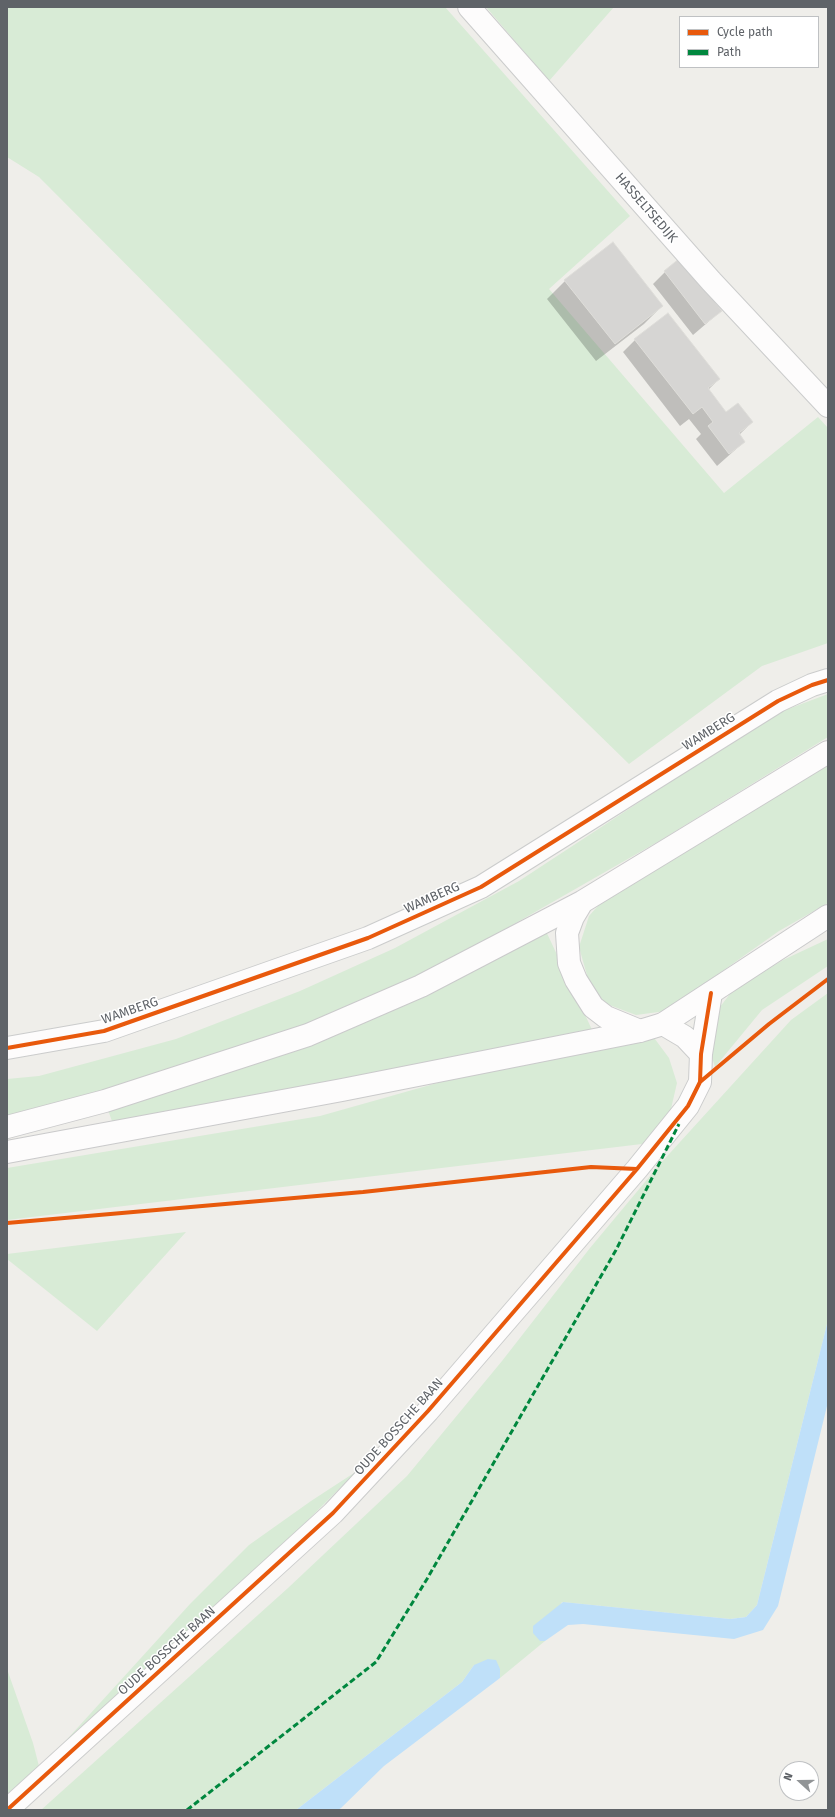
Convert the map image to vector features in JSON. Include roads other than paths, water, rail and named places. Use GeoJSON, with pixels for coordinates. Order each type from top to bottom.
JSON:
{"type":"FeatureCollection","features":[{"type":"Feature","properties":{"kind":"street","name":"HASSELTSEDIJK"},"geometry":{"type":"LineString","coordinates":[[469,7],[711,281],[828,406]]}},
{"type":"Feature","properties":{"kind":"street","name":"WAMBERG"},"geometry":{"type":"LineString","coordinates":[[7,1048],[104,1031],[376,934],[481,887],[778,701],[812,685],[828,680]]}},
{"type":"Feature","properties":{"kind":"street"},"geometry":{"type":"LineString","coordinates":[[7,1127],[106,1101],[308,1035],[421,986],[582,902],[828,752]]}},
{"type":"Feature","properties":{"kind":"street"},"geometry":{"type":"LineString","coordinates":[[582,902],[573,917],[567,933],[569,963],[576,980],[593,1007],[606,1017],[640,1031]]}},
{"type":"Feature","properties":{"kind":"street"},"geometry":{"type":"LineString","coordinates":[[7,1152],[342,1090],[640,1031],[663,1024],[828,916]]}},
{"type":"Feature","properties":{"kind":"street","name":"OUDE BOSSCHE BAAN"},"geometry":{"type":"LineString","coordinates":[[7,1810],[333,1513],[428,1411],[632,1174],[688,1106],[700,1082],[701,1054],[711,993]]}},
{"type":"Feature","properties":{"kind":"street"},"geometry":{"type":"LineString","coordinates":[[663,1024],[685,1037],[701,1054]]}},
{"type":"Feature","properties":{"kind":"water"},"geometry":{"type":"Polygon","coordinates":[[[828,1320],[828,1402],[778,1606],[763,1630],[734,1639],[583,1624],[568,1625],[545,1641],[540,1641],[533,1633],[533,1626],[563,1602],[730,1619],[746,1617],[757,1605],[828,1320]]]}},
{"type":"Feature","properties":{"kind":"water"},"geometry":{"type":"Polygon","coordinates":[[[488,1659],[496,1660],[500,1669],[500,1678],[384,1766],[341,1808],[338,1810],[296,1810],[462,1682],[474,1665],[488,1659]]]}}]}
